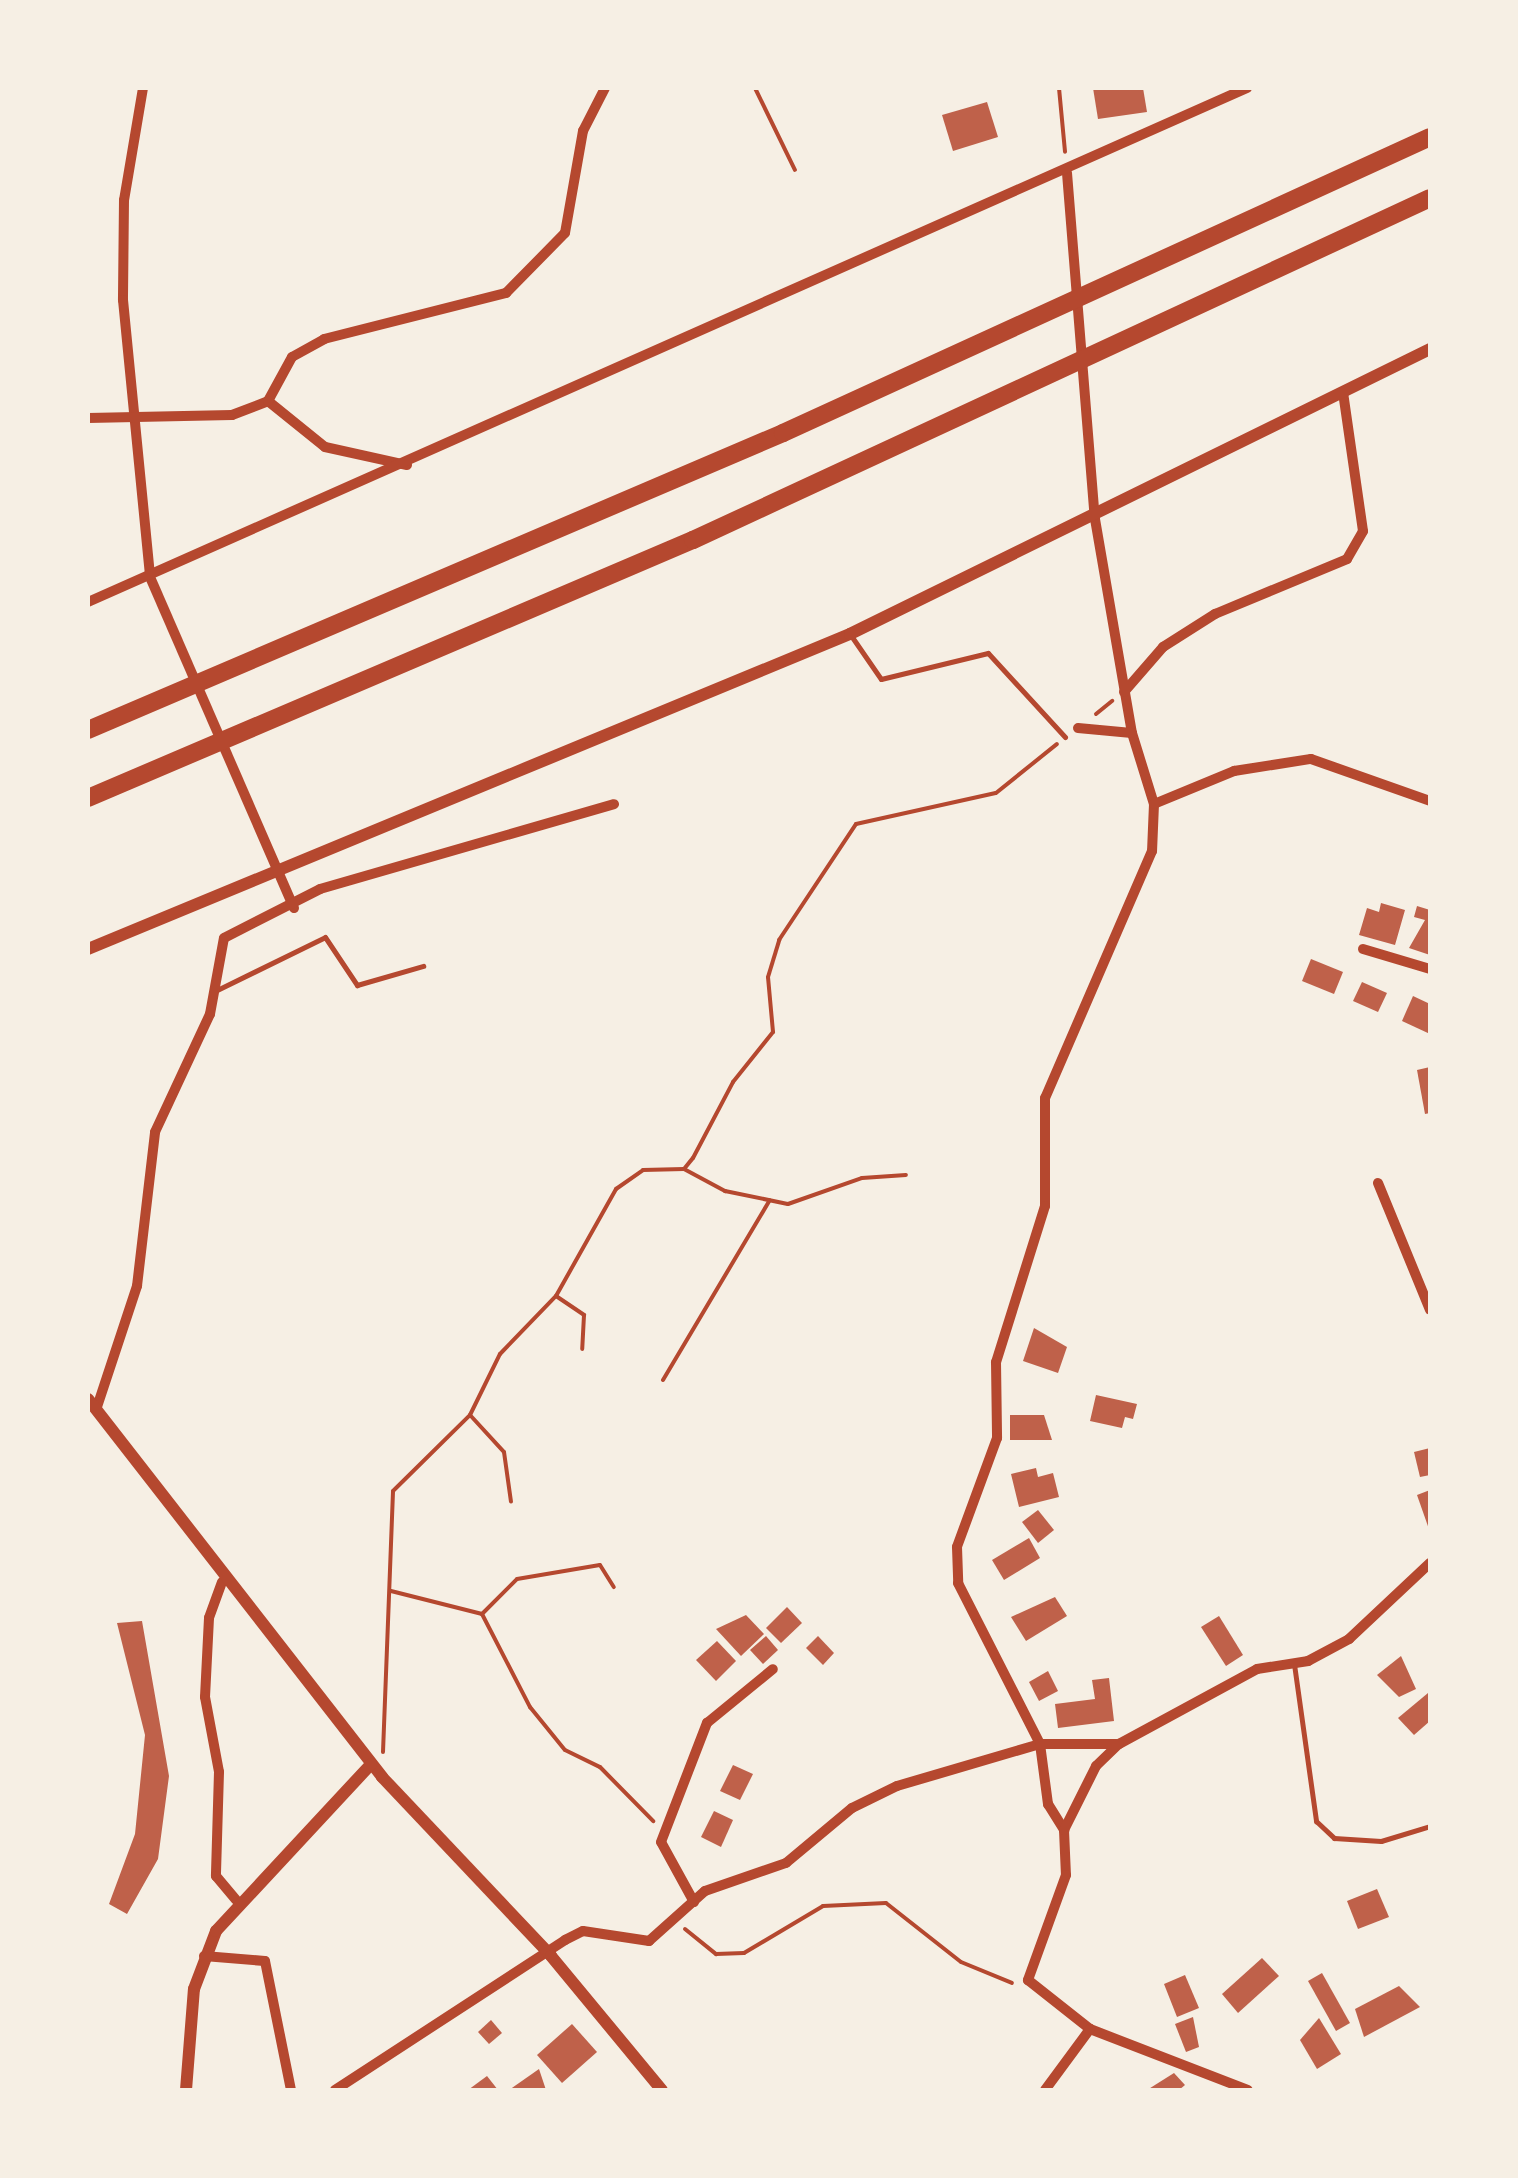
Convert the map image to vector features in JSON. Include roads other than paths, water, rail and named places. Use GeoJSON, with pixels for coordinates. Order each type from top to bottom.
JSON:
{"type":"FeatureCollection","features":[{"type":"Feature","properties":{"kind":"highway"},"geometry":{"type":"LineString","coordinates":[[88,730],[764,440],[1430,136]]}},
{"type":"Feature","properties":{"kind":"highway"},"geometry":{"type":"LineString","coordinates":[[88,798],[693,540],[1430,198]]}},
{"type":"Feature","properties":{"kind":"street"},"geometry":{"type":"LineString","coordinates":[[142,88],[124,200],[123,300],[139,418],[150,577],[294,908]]}},
{"type":"Feature","properties":{"kind":"street"},"geometry":{"type":"LineString","coordinates":[[88,418],[232,415],[268,401],[292,358],[324,339],[506,293],[565,233],[584,131],[605,88]]}},
{"type":"Feature","properties":{"kind":"street"},"geometry":{"type":"LineString","coordinates":[[88,602],[408,466],[1068,172],[1246,88]]}},
{"type":"Feature","properties":{"kind":"street"},"geometry":{"type":"LineString","coordinates":[[1068,172],[1095,519],[1132,733],[1154,804],[1152,851],[1046,1098],[1045,1206],[996,1362],[997,1438],[957,1547],[958,1583],[1040,1744],[1048,1804],[1064,1830],[1066,1875],[1028,1980],[1044,1997],[1090,2028],[1248,2090]]}},
{"type":"Feature","properties":{"kind":"street"},"geometry":{"type":"LineString","coordinates":[[88,949],[278,874],[850,634],[1095,519],[1430,349]]}},
{"type":"Feature","properties":{"kind":"street"},"geometry":{"type":"LineString","coordinates":[[1124,692],[1163,647],[1215,614],[1347,559],[1363,531],[1343,392]]}},
{"type":"Feature","properties":{"kind":"street"},"geometry":{"type":"LineString","coordinates":[[268,401],[324,447],[408,466]]}},
{"type":"Feature","properties":{"kind":"street"},"geometry":{"type":"LineString","coordinates":[[1078,728],[1132,733]]}},
{"type":"Feature","properties":{"kind":"street"},"geometry":{"type":"LineString","coordinates":[[1154,804],[1234,771],[1311,759],[1430,801]]}},
{"type":"Feature","properties":{"kind":"street"},"geometry":{"type":"LineString","coordinates":[[614,804],[320,889],[294,908],[224,938],[214,992],[154,1132],[137,1286],[92,1404],[222,1582],[371,1764],[551,1956],[662,2090]]}},
{"type":"Feature","properties":{"kind":"street"},"geometry":{"type":"LineString","coordinates":[[1363,949],[1430,969]]}},
{"type":"Feature","properties":{"kind":"street"},"geometry":{"type":"LineString","coordinates":[[1378,1183],[1430,1310]]}},
{"type":"Feature","properties":{"kind":"street"},"geometry":{"type":"LineString","coordinates":[[1064,1830],[1096,1766],[1119,1744],[1257,1668],[1294,1663],[1349,1639],[1430,1562]]}},
{"type":"Feature","properties":{"kind":"street"},"geometry":{"type":"LineString","coordinates":[[222,1582],[209,1618],[205,1697],[219,1772],[216,1876],[236,1900]]}},
{"type":"Feature","properties":{"kind":"street"},"geometry":{"type":"LineString","coordinates":[[694,1902],[661,1842],[707,1724],[774,1669]]}},
{"type":"Feature","properties":{"kind":"street"},"geometry":{"type":"LineString","coordinates":[[335,2090],[551,1956],[583,1930],[649,1942],[678,1921],[694,1902],[786,1863],[852,1808],[897,1786],[1040,1744],[1119,1744]]}},
{"type":"Feature","properties":{"kind":"street"},"geometry":{"type":"LineString","coordinates":[[186,2090],[204,1956],[236,1900],[371,1764]]}},
{"type":"Feature","properties":{"kind":"street"},"geometry":{"type":"LineString","coordinates":[[204,1956],[265,1961],[292,2090]]}},
{"type":"Feature","properties":{"kind":"street"},"geometry":{"type":"LineString","coordinates":[[1045,2090],[1090,2028]]}},
{"type":"Feature","properties":{"kind":"lane"},"geometry":{"type":"LineString","coordinates":[[850,634],[881,679],[988,652],[1065,737]]}},
{"type":"Feature","properties":{"kind":"lane"},"geometry":{"type":"LineString","coordinates":[[214,992],[325,937],[356,985],[423,966]]}},
{"type":"Feature","properties":{"kind":"lane"},"geometry":{"type":"LineString","coordinates":[[1294,1663],[1316,1821],[1334,1838],[1381,1840],[1430,1826]]}}]}
